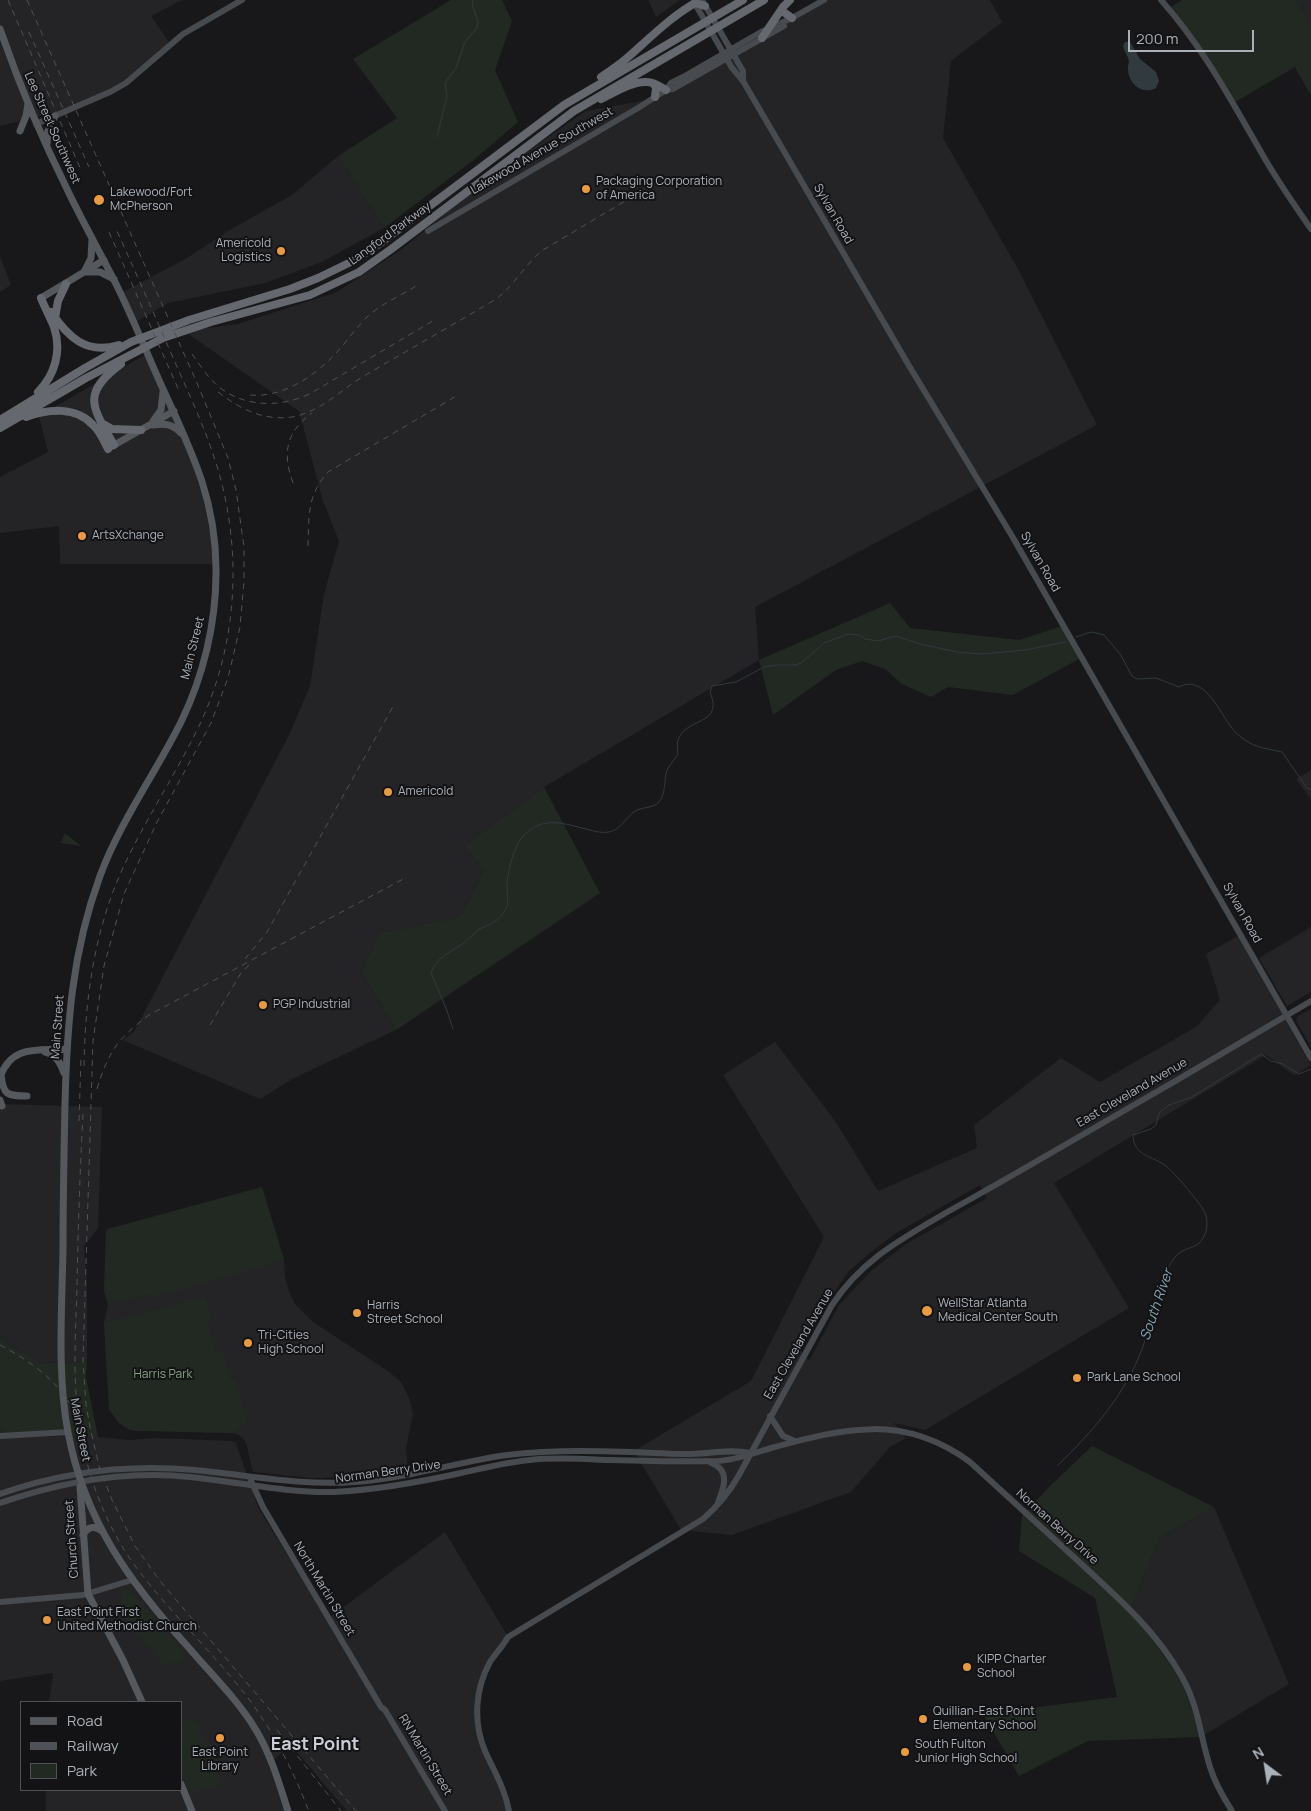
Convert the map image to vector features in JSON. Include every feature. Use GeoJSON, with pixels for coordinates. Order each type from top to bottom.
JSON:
{"type":"FeatureCollection","features":[{"type":"Feature","properties":{"kind":"highway","name":"Langford Parkway"},"geometry":{"type":"LineString","coordinates":[[0,428],[11,417],[85,368],[131,342],[189,320],[290,289],[357,259],[380,244],[564,105],[743,0]]}},
{"type":"Feature","properties":{"kind":"highway","name":"Langford Parkway"},"geometry":{"type":"LineString","coordinates":[[0,420],[11,417],[163,338],[210,322],[310,295],[360,272],[574,111],[764,0]]}},
{"type":"Feature","properties":{"kind":"highway"},"geometry":{"type":"LineString","coordinates":[[762,38],[790,0]]}},
{"type":"Feature","properties":{"kind":"highway"},"geometry":{"type":"LineString","coordinates":[[564,105],[626,59],[671,18],[699,3]]}},
{"type":"Feature","properties":{"kind":"highway"},"geometry":{"type":"LineString","coordinates":[[783,7],[782,11],[784,14],[792,18]]}},
{"type":"Feature","properties":{"kind":"highway"},"geometry":{"type":"LineString","coordinates":[[574,111],[646,81],[666,90]]}},
{"type":"Feature","properties":{"kind":"highway"},"geometry":{"type":"LineString","coordinates":[[654,84],[656,88],[655,97]]}},
{"type":"Feature","properties":{"kind":"highway"},"geometry":{"type":"LineString","coordinates":[[55,318],[58,301],[66,284]]}},
{"type":"Feature","properties":{"kind":"highway"},"geometry":{"type":"LineString","coordinates":[[41,298],[71,337],[91,347],[115,347],[131,342]]}},
{"type":"Feature","properties":{"kind":"highway"},"geometry":{"type":"LineString","coordinates":[[11,417],[43,387],[55,363],[57,339],[41,298]]}},
{"type":"Feature","properties":{"kind":"highway"},"geometry":{"type":"LineString","coordinates":[[111,447],[95,411],[93,401],[98,385],[114,369],[140,349]]}},
{"type":"Feature","properties":{"kind":"highway"},"geometry":{"type":"LineString","coordinates":[[11,417],[47,411],[67,411],[78,414],[94,425],[111,447]]}},
{"type":"Feature","properties":{"kind":"highway"},"geometry":{"type":"LineString","coordinates":[[101,422],[112,429],[145,427]]}},
{"type":"Feature","properties":{"kind":"main road"},"geometry":{"type":"LineString","coordinates":[[36,124],[110,92],[126,83],[183,34],[242,0]]}},
{"type":"Feature","properties":{"kind":"main road","name":"Lakewood Avenue Southwest"},"geometry":{"type":"LineString","coordinates":[[428,231],[666,90],[673,89],[769,28],[792,18],[824,0]]}},
{"type":"Feature","properties":{"kind":"main road"},"geometry":{"type":"LineString","coordinates":[[1161,0],[1177,18],[1215,72],[1278,180],[1311,229]]}},
{"type":"Feature","properties":{"kind":"main road","name":"Sylvan Road"},"geometry":{"type":"LineString","coordinates":[[699,3],[743,71],[743,81]]}},
{"type":"Feature","properties":{"kind":"main road","name":"Sylvan Road"},"geometry":{"type":"LineString","coordinates":[[699,3],[725,56],[743,81],[1021,553],[1311,1058]]}},
{"type":"Feature","properties":{"kind":"main road","name":"Lakewood Avenue Southwest"},"geometry":{"type":"LineString","coordinates":[[732,52],[762,38],[786,24],[792,18]]}},
{"type":"Feature","properties":{"kind":"main road","name":"Lee Street Southwest"},"geometry":{"type":"LineString","coordinates":[[0,29],[36,124],[91,236]]}},
{"type":"Feature","properties":{"kind":"main road"},"geometry":{"type":"LineString","coordinates":[[20,131],[28,104]]}},
{"type":"Feature","properties":{"kind":"main road"},"geometry":{"type":"LineString","coordinates":[[47,147],[48,131],[55,116]]}},
{"type":"Feature","properties":{"kind":"main road"},"geometry":{"type":"LineString","coordinates":[[84,272],[91,258],[91,236]]}},
{"type":"Feature","properties":{"kind":"main road","name":"Main Street"},"geometry":{"type":"LineString","coordinates":[[79,1482],[62,1393],[66,1049],[73,973],[86,915],[107,856],[190,703],[204,663],[216,595],[213,525],[203,483],[186,438],[133,320],[91,236]]}},
{"type":"Feature","properties":{"kind":"main road"},"geometry":{"type":"LineString","coordinates":[[41,298],[104,260]]}},
{"type":"Feature","properties":{"kind":"main road"},"geometry":{"type":"LineString","coordinates":[[84,272],[100,272],[114,279]]}},
{"type":"Feature","properties":{"kind":"main road"},"geometry":{"type":"LineString","coordinates":[[145,427],[161,410],[162,387]]}},
{"type":"Feature","properties":{"kind":"main road"},"geometry":{"type":"LineString","coordinates":[[111,447],[174,411]]}},
{"type":"Feature","properties":{"kind":"main road"},"geometry":{"type":"LineString","coordinates":[[145,427],[163,424],[172,425],[186,438]]}},
{"type":"Feature","properties":{"kind":"main road","name":"East Cleveland Avenue"},"geometry":{"type":"LineString","coordinates":[[509,1811],[501,1784],[481,1740],[476,1709],[480,1687],[492,1659],[508,1637],[703,1519],[716,1508],[727,1496],[837,1298],[856,1276],[885,1249],[907,1234],[1042,1159],[1311,1001]]}},
{"type":"Feature","properties":{"kind":"main road"},"geometry":{"type":"LineString","coordinates":[[27,1096],[6,1093],[0,1076],[6,1065],[14,1056],[26,1050],[66,1049]]}},
{"type":"Feature","properties":{"kind":"main road"},"geometry":{"type":"LineString","coordinates":[[38,1050],[55,1057],[61,1065],[66,1078]]}},
{"type":"Feature","properties":{"kind":"main road"},"geometry":{"type":"LineString","coordinates":[[770,1416],[783,1436],[796,1442]]}},
{"type":"Feature","properties":{"kind":"main road","name":"Norman Berry Drive"},"geometry":{"type":"LineString","coordinates":[[0,1503],[40,1490],[85,1480],[119,1477],[180,1476],[307,1492],[347,1491],[391,1486],[529,1460],[565,1458],[706,1461],[739,1458],[750,1453],[852,1430],[874,1428],[898,1430],[920,1435],[942,1444],[970,1462],[1122,1601],[1152,1634],[1188,1688],[1201,1727],[1210,1766],[1218,1787],[1232,1811]]}},
{"type":"Feature","properties":{"kind":"main road"},"geometry":{"type":"LineString","coordinates":[[0,1436],[68,1432]]}},
{"type":"Feature","properties":{"kind":"main road","name":"Norman Berry Drive"},"geometry":{"type":"LineString","coordinates":[[0,1494],[69,1476],[119,1469],[162,1468],[298,1482],[356,1482],[543,1451],[575,1450],[689,1454],[741,1451],[750,1453]]}},
{"type":"Feature","properties":{"kind":"main road"},"geometry":{"type":"LineString","coordinates":[[706,1461],[718,1466],[725,1475],[724,1488],[716,1508]]}},
{"type":"Feature","properties":{"kind":"main road","name":"North Martin Street"},"geometry":{"type":"LineString","coordinates":[[249,1476],[262,1506],[384,1710]]}},
{"type":"Feature","properties":{"kind":"main road","name":"Church Street"},"geometry":{"type":"LineString","coordinates":[[79,1482],[88,1594]]}},
{"type":"Feature","properties":{"kind":"main road"},"geometry":{"type":"LineString","coordinates":[[81,1489],[103,1532],[132,1580],[155,1611],[236,1702],[250,1721],[273,1763],[288,1811]]}},
{"type":"Feature","properties":{"kind":"main road"},"geometry":{"type":"LineString","coordinates":[[83,1535],[86,1530],[93,1527],[103,1532]]}},
{"type":"Feature","properties":{"kind":"main road"},"geometry":{"type":"LineString","coordinates":[[0,1602],[88,1594],[132,1580]]}},
{"type":"Feature","properties":{"kind":"main road"},"geometry":{"type":"LineString","coordinates":[[88,1594],[123,1660],[142,1701]]}},
{"type":"Feature","properties":{"kind":"main road","name":"RN Martin Street"},"geometry":{"type":"LineString","coordinates":[[384,1710],[445,1811]]}},
{"type":"Feature","properties":{"kind":"main road"},"geometry":{"type":"LineString","coordinates":[[182,1786],[192,1811]]}},
{"type":"Feature","properties":{"kind":"shaded area"},"geometry":{"type":"Polygon","coordinates":[[[0,0],[182,0],[151,16],[171,45],[143,70],[93,103],[0,126],[0,0]]]}},
{"type":"Feature","properties":{"kind":"shaded area"},"geometry":{"type":"Polygon","coordinates":[[[648,0],[680,0],[656,17],[648,0]]]}},
{"type":"Feature","properties":{"kind":"shaded area"},"geometry":{"type":"Polygon","coordinates":[[[827,0],[990,0],[1002,22],[951,61],[943,138],[1018,269],[1097,425],[755,607],[759,660],[544,787],[464,846],[484,870],[460,917],[379,933],[361,972],[396,1030],[294,1078],[260,1099],[123,1040],[134,1032],[290,733],[310,686],[324,594],[339,541],[323,501],[299,411],[184,331],[238,324],[337,292],[402,249],[483,182],[586,111],[658,98],[827,0]]]}},
{"type":"Feature","properties":{"kind":"shaded area"},"geometry":{"type":"Polygon","coordinates":[[[1296,0],[1311,0],[1311,25],[1296,0]]]}},
{"type":"Feature","properties":{"kind":"shaded area"},"geometry":{"type":"Polygon","coordinates":[[[1125,42],[1130,42],[1140,59],[1156,72],[1159,81],[1156,88],[1151,90],[1142,89],[1131,80],[1128,69],[1129,61],[1123,46],[1125,42]]]}},
{"type":"Feature","properties":{"kind":"shaded area"},"geometry":{"type":"Polygon","coordinates":[[[338,156],[384,228],[322,262],[265,283],[168,303],[136,322],[121,293],[187,258],[228,231],[292,195],[338,156]]]}},
{"type":"Feature","properties":{"kind":"shaded area"},"geometry":{"type":"Polygon","coordinates":[[[0,256],[11,285],[0,292],[0,256]]]}},
{"type":"Feature","properties":{"kind":"shaded area"},"geometry":{"type":"Polygon","coordinates":[[[150,352],[182,424],[205,506],[215,564],[60,564],[59,526],[0,533],[0,477],[48,452],[39,416],[150,352]]]}},
{"type":"Feature","properties":{"kind":"shaded area"},"geometry":{"type":"Polygon","coordinates":[[[1311,770],[1311,799],[1296,779],[1311,770]]]}},
{"type":"Feature","properties":{"kind":"shaded area"},"geometry":{"type":"Polygon","coordinates":[[[1311,927],[1311,992],[1287,1006],[1259,958],[1311,927]]]}},
{"type":"Feature","properties":{"kind":"shaded area"},"geometry":{"type":"Polygon","coordinates":[[[1238,936],[1311,1065],[1294,1075],[1266,1055],[1054,1183],[1129,1308],[925,1430],[894,1423],[906,1438],[890,1447],[851,1492],[732,1535],[681,1530],[634,1451],[751,1381],[824,1237],[723,1075],[775,1042],[836,1122],[878,1191],[977,1148],[974,1125],[1061,1058],[1100,1082],[1196,1027],[1220,1000],[1206,954],[1238,936]],[[980,1185],[896,1233],[849,1271],[816,1319],[800,1350],[809,1361],[839,1305],[872,1270],[906,1244],[987,1198],[980,1185]]]}},
{"type":"Feature","properties":{"kind":"shaded area"},"geometry":{"type":"Polygon","coordinates":[[[1311,1009],[1311,1047],[1296,1020],[1298,1016],[1311,1009]]]}},
{"type":"Feature","properties":{"kind":"shaded area"},"geometry":{"type":"Polygon","coordinates":[[[0,1104],[102,1107],[98,1228],[84,1246],[87,1283],[87,1362],[42,1363],[0,1339],[0,1104]]]}},
{"type":"Feature","properties":{"kind":"shaded area"},"geometry":{"type":"Polygon","coordinates":[[[262,1187],[284,1260],[285,1277],[295,1304],[313,1322],[388,1371],[401,1382],[409,1398],[413,1413],[406,1448],[408,1470],[360,1477],[310,1478],[253,1472],[246,1443],[242,1437],[235,1433],[130,1430],[119,1423],[109,1409],[104,1323],[108,1304],[104,1291],[106,1232],[108,1229],[262,1187]]]}},
{"type":"Feature","properties":{"kind":"shaded area"},"geometry":{"type":"Polygon","coordinates":[[[0,1426],[9,1436],[232,1441],[236,1443],[258,1507],[284,1550],[330,1617],[445,1532],[507,1635],[481,1683],[478,1720],[483,1750],[509,1811],[347,1811],[290,1744],[274,1760],[287,1811],[46,1811],[46,1791],[182,1791],[182,1701],[49,1701],[53,1673],[0,1681],[0,1426]]]}},
{"type":"Feature","properties":{"kind":"shaded area"},"geometry":{"type":"Polygon","coordinates":[[[1214,1507],[1289,1684],[1201,1737],[1131,1609],[1159,1538],[1214,1507]]]}},
{"type":"Feature","properties":{"kind":"green space"},"geometry":{"type":"Polygon","coordinates":[[[451,0],[502,0],[512,21],[495,70],[518,122],[475,159],[384,228],[338,156],[397,118],[353,59],[451,0]]]}},
{"type":"Feature","properties":{"kind":"green space"},"geometry":{"type":"Polygon","coordinates":[[[1182,0],[1296,0],[1311,25],[1311,96],[1295,67],[1235,102],[1171,7],[1182,0]]]}},
{"type":"Feature","properties":{"kind":"green space"},"geometry":{"type":"Polygon","coordinates":[[[890,603],[910,628],[1019,640],[1062,626],[1081,658],[1013,695],[948,687],[931,697],[902,684],[885,669],[862,661],[836,670],[773,715],[759,660],[890,603]]]}},
{"type":"Feature","properties":{"kind":"green space"},"geometry":{"type":"Polygon","coordinates":[[[544,787],[600,893],[396,1030],[361,972],[379,933],[460,917],[484,870],[464,846],[544,787]]]}},
{"type":"Feature","properties":{"kind":"green space"},"geometry":{"type":"Polygon","coordinates":[[[65,833],[81,846],[61,843],[65,833]]]}},
{"type":"Feature","properties":{"kind":"green space"},"geometry":{"type":"Polygon","coordinates":[[[262,1187],[284,1260],[154,1297],[150,1294],[108,1304],[104,1291],[106,1232],[108,1229],[262,1187]]]}},
{"type":"Feature","properties":{"kind":"green space","name":"Harris Park"},"geometry":{"type":"Polygon","coordinates":[[[205,1297],[212,1321],[207,1323],[215,1353],[223,1351],[230,1380],[235,1379],[247,1424],[239,1427],[235,1433],[130,1430],[119,1423],[109,1409],[104,1323],[205,1297]]]}},
{"type":"Feature","properties":{"kind":"green space"},"geometry":{"type":"Polygon","coordinates":[[[0,1339],[42,1363],[87,1362],[86,1377],[98,1437],[9,1436],[0,1426],[0,1339]]]}},
{"type":"Feature","properties":{"kind":"green space"},"geometry":{"type":"Polygon","coordinates":[[[1092,1446],[1214,1507],[1159,1538],[1131,1609],[1181,1682],[1201,1737],[1088,1741],[1019,1776],[983,1714],[1117,1697],[1095,1598],[1019,1551],[1022,1516],[1092,1446]]]}},
{"type":"Feature","properties":{"kind":"green space"},"geometry":{"type":"Polygon","coordinates":[[[121,1589],[129,1590],[184,1652],[184,1656],[175,1663],[163,1664],[120,1614],[122,1604],[121,1589]]]}},
{"type":"Feature","properties":{"kind":"green space"},"geometry":{"type":"Polygon","coordinates":[[[191,1718],[215,1757],[210,1760],[222,1784],[191,1793],[182,1774],[182,1722],[191,1718]]]}},
{"type":"Feature","properties":{"kind":"waterway"},"geometry":{"type":"LineString","coordinates":[[437,137],[447,96],[445,83],[456,68],[465,42],[477,28],[478,22],[472,4],[473,0]]}},
{"type":"Feature","properties":{"kind":"waterway"},"geometry":{"type":"LineString","coordinates":[[1076,637],[1091,632],[1104,635],[1120,654],[1132,676],[1137,679],[1156,678],[1179,687],[1188,684],[1202,689],[1215,702],[1236,733],[1254,745],[1282,752],[1307,788],[1311,790]]}},
{"type":"Feature","properties":{"kind":"waterway"},"geometry":{"type":"LineString","coordinates":[[453,1029],[431,973],[440,959],[464,943],[478,930],[496,921],[506,910],[508,901],[507,881],[511,862],[522,837],[534,827],[549,823],[565,824],[597,832],[609,832],[620,826],[635,811],[657,804],[663,795],[667,770],[678,754],[678,741],[682,733],[711,713],[713,704],[710,692],[712,686],[736,682],[764,667],[801,663],[824,643],[848,634],[860,635],[865,639],[878,641],[896,636],[920,644],[957,652],[982,654],[1025,650],[1066,642]]}},
{"type":"Feature","properties":{"kind":"waterway","name":"South River"},"geometry":{"type":"LineString","coordinates":[[1058,1465],[1095,1426],[1117,1397],[1135,1366],[1142,1349],[1159,1289],[1167,1270],[1179,1254],[1198,1244],[1206,1229],[1205,1213],[1193,1196],[1166,1166],[1145,1155],[1136,1147],[1133,1135],[1151,1129],[1156,1125],[1159,1113],[1169,1105],[1192,1097],[1261,1054],[1271,1061],[1283,1064],[1299,1074],[1311,1069]]}},
{"type":"Feature","properties":{"kind":"railway"},"geometry":{"type":"LineString","coordinates":[[8,0],[81,170]]}},
{"type":"Feature","properties":{"kind":"railway"},"geometry":{"type":"LineString","coordinates":[[27,0],[197,383],[228,458],[236,490],[244,547],[244,581],[240,627],[228,678],[211,723],[157,822],[124,894],[104,966],[93,1041],[83,1360],[86,1405],[99,1466],[112,1500],[135,1546],[160,1581],[356,1811]]}},
{"type":"Feature","properties":{"kind":"railway"},"geometry":{"type":"LineString","coordinates":[[29,32],[89,167]]}},
{"type":"Feature","properties":{"kind":"railway"},"geometry":{"type":"LineString","coordinates":[[218,392],[243,408],[271,417],[292,417],[321,406],[364,376],[496,299],[543,250],[659,181]]}},
{"type":"Feature","properties":{"kind":"railway"},"geometry":{"type":"LineString","coordinates":[[84,1066],[89,991],[104,918],[122,870],[191,743],[213,693],[229,628],[232,595],[233,562],[230,529],[225,496],[216,463],[196,411],[116,229]]}},
{"type":"Feature","properties":{"kind":"railway"},"geometry":{"type":"LineString","coordinates":[[109,232],[180,393]]}},
{"type":"Feature","properties":{"kind":"railway"},"geometry":{"type":"LineString","coordinates":[[250,395],[274,393],[298,384],[309,377],[341,348],[372,312],[416,286]]}},
{"type":"Feature","properties":{"kind":"railway"},"geometry":{"type":"LineString","coordinates":[[192,354],[211,380],[229,394],[253,402],[277,403],[290,401],[313,392],[436,319]]}},
{"type":"Feature","properties":{"kind":"railway"},"geometry":{"type":"LineString","coordinates":[[308,546],[310,506],[316,489],[328,472],[458,395]]}},
{"type":"Feature","properties":{"kind":"railway"},"geometry":{"type":"LineString","coordinates":[[293,483],[287,453],[289,444],[297,428],[312,413]]}},
{"type":"Feature","properties":{"kind":"railway"},"geometry":{"type":"LineString","coordinates":[[245,959],[267,932],[395,703]]}},
{"type":"Feature","properties":{"kind":"railway"},"geometry":{"type":"LineString","coordinates":[[97,1089],[110,1055],[129,1031],[149,1015],[407,877]]}},
{"type":"Feature","properties":{"kind":"railway"},"geometry":{"type":"LineString","coordinates":[[210,1025],[241,973],[249,965]]}},
{"type":"Feature","properties":{"kind":"railway"},"geometry":{"type":"LineString","coordinates":[[79,1121],[81,1058]]}},
{"type":"Feature","properties":{"kind":"railway"},"geometry":{"type":"LineString","coordinates":[[83,1114],[75,1376],[77,1406],[88,1468],[111,1527],[122,1546],[161,1598],[248,1698],[282,1751],[308,1809]]}},
{"type":"Feature","properties":{"kind":"railway"},"geometry":{"type":"LineString","coordinates":[[0,1345],[44,1374],[62,1392],[76,1415]]}},
{"type":"Feature","properties":{"kind":"railway"},"geometry":{"type":"LineString","coordinates":[[277,1730],[341,1811]]}},
{"type":"Feature","properties":{"kind":"place","name":"Packaging Corporation of America"},"geometry":{"type":"Point","coordinates":[586,189]}},
{"type":"Feature","properties":{"kind":"place","name":"Lakewood/Fort McPherson"},"geometry":{"type":"Point","coordinates":[99,200]}},
{"type":"Feature","properties":{"kind":"place","name":"Americold Logistics"},"geometry":{"type":"Point","coordinates":[281,251]}},
{"type":"Feature","properties":{"kind":"place","name":"ArtsXchange"},"geometry":{"type":"Point","coordinates":[82,536]}},
{"type":"Feature","properties":{"kind":"place","name":"Americold"},"geometry":{"type":"Point","coordinates":[388,792]}},
{"type":"Feature","properties":{"kind":"place","name":"PGP Industrial"},"geometry":{"type":"Point","coordinates":[263,1005]}},
{"type":"Feature","properties":{"kind":"place","name":"WellStar Atlanta Medical Center South"},"geometry":{"type":"Point","coordinates":[927,1311]}},
{"type":"Feature","properties":{"kind":"place","name":"Harris Street School"},"geometry":{"type":"Point","coordinates":[357,1313]}},
{"type":"Feature","properties":{"kind":"place","name":"Tri-Cities High School"},"geometry":{"type":"Point","coordinates":[248,1343]}},
{"type":"Feature","properties":{"kind":"place","name":"Park Lane School"},"geometry":{"type":"Point","coordinates":[1077,1378]}},
{"type":"Feature","properties":{"kind":"place","name":"East Point First United Methodist Church"},"geometry":{"type":"Point","coordinates":[47,1620]}},
{"type":"Feature","properties":{"kind":"place","name":"KIPP Charter School"},"geometry":{"type":"Point","coordinates":[967,1667]}},
{"type":"Feature","properties":{"kind":"place","name":"Quillian-East Point Elementary School"},"geometry":{"type":"Point","coordinates":[923,1719]}},
{"type":"Feature","properties":{"kind":"place","name":"East Point Library"},"geometry":{"type":"Point","coordinates":[220,1738]}},
{"type":"Feature","properties":{"kind":"place","name":"South Fulton Junior High School"},"geometry":{"type":"Point","coordinates":[905,1752]}},
{"type":"Feature","properties":{"kind":"district","name":"East Point"},"geometry":{"type":"Point","coordinates":[315,1745]}}]}
